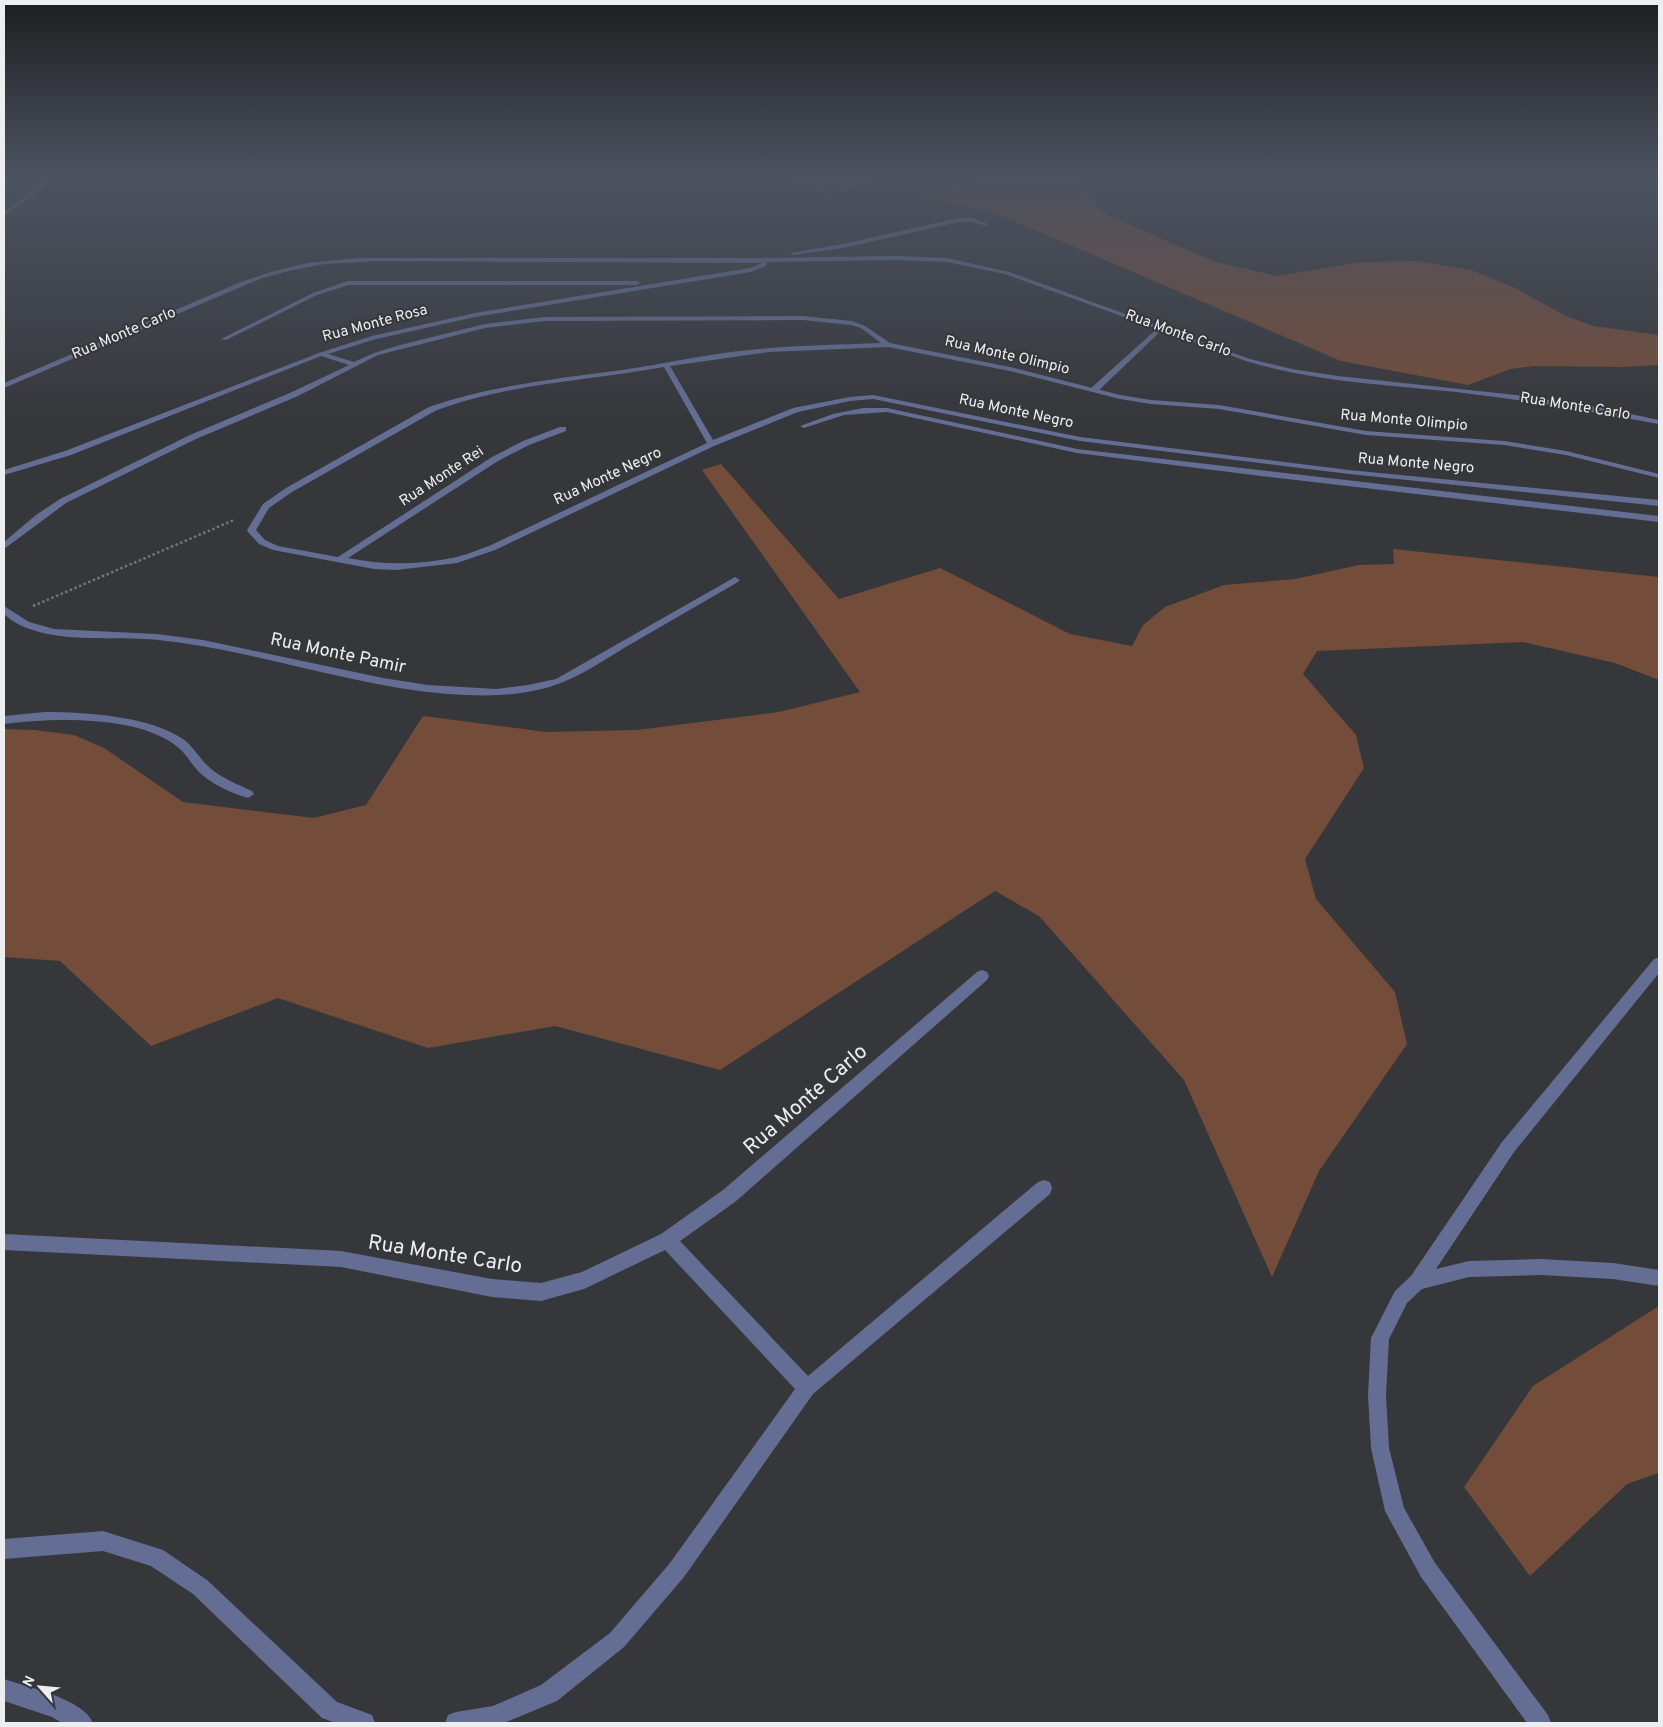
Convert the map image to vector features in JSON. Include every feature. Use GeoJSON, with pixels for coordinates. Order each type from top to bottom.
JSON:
{"type":"FeatureCollection","features":[{"type":"Feature","properties":{"kind":"street","name":"Rua Monte Carlo"},"geometry":{"type":"LineString","coordinates":[[4,386],[267,274],[315,262],[367,259]]}},
{"type":"Feature","properties":{"kind":"street","name":"Rua Monte Carlo"},"geometry":{"type":"LineString","coordinates":[[491,259],[858,259]]}},
{"type":"Feature","properties":{"kind":"street","name":"Rua Monte Carlo"},"geometry":{"type":"LineString","coordinates":[[906,259],[966,263],[1007,273],[1248,360],[1287,371],[1540,400],[1659,422]]}},
{"type":"Feature","properties":{"kind":"street","name":"Rua Monte Rosa"},"geometry":{"type":"LineString","coordinates":[[4,472],[68,453],[321,354],[374,337],[451,320],[751,270],[764,265],[763,260]]}},
{"type":"Feature","properties":{"kind":"street"},"geometry":{"type":"LineString","coordinates":[[224,339],[315,294],[348,283],[629,282],[662,284]]}},
{"type":"Feature","properties":{"kind":"street","name":"Rua Monte Olimpio"},"geometry":{"type":"LineString","coordinates":[[354,364],[376,354],[432,338],[485,326],[544,319],[830,319],[863,327],[888,345],[994,366],[1137,400],[1220,407],[1366,433],[1504,443],[1566,453],[1659,476]]}},
{"type":"Feature","properties":{"kind":"street"},"geometry":{"type":"LineString","coordinates":[[1094,390],[1161,328]]}},
{"type":"Feature","properties":{"kind":"street","name":"Rua Monte Negro"},"geometry":{"type":"LineString","coordinates":[[888,345],[753,351],[666,365],[512,385],[452,401],[432,409],[289,490],[266,506],[251,530],[262,542],[276,548],[396,568],[454,561],[492,548],[711,444],[796,410],[834,401],[873,397],[1080,439],[1349,472],[1659,503]]}},
{"type":"Feature","properties":{"kind":"street"},"geometry":{"type":"LineString","coordinates":[[321,354],[354,364]]}},
{"type":"Feature","properties":{"kind":"street"},"geometry":{"type":"LineString","coordinates":[[4,546],[39,517],[63,501],[193,437],[313,386],[354,364]]}},
{"type":"Feature","properties":{"kind":"street"},"geometry":{"type":"LineString","coordinates":[[666,365],[711,444]]}},
{"type":"Feature","properties":{"kind":"street"},"geometry":{"type":"LineString","coordinates":[[804,426],[834,414],[859,410],[887,410],[1077,451],[1659,519]]}},
{"type":"Feature","properties":{"kind":"street","name":"Rua Monte Rei"},"geometry":{"type":"LineString","coordinates":[[341,559],[495,459],[526,443],[563,429]]}},
{"type":"Feature","properties":{"kind":"street","name":"Rua Monte Pamir"},"geometry":{"type":"LineString","coordinates":[[7,613],[28,626],[76,634],[122,634],[158,638],[250,651],[384,683],[473,692],[511,691],[538,688],[560,681],[735,580]]}},
{"type":"Feature","properties":{"kind":"street"},"geometry":{"type":"LineString","coordinates":[[4,720],[45,715],[109,719],[135,725],[175,740],[188,750],[206,772],[248,794]]}},
{"type":"Feature","properties":{"kind":"street"},"geometry":{"type":"LineString","coordinates":[[1540,1723],[1428,1570],[1395,1511],[1380,1448],[1377,1395],[1380,1338],[1401,1297],[1417,1282],[1508,1147],[1659,963]]}},
{"type":"Feature","properties":{"kind":"street","name":"Rua Monte Carlo"},"geometry":{"type":"LineString","coordinates":[[4,1242],[341,1259],[492,1288],[541,1292],[584,1280],[667,1240],[729,1196],[982,976]]}},
{"type":"Feature","properties":{"kind":"street"},"geometry":{"type":"LineString","coordinates":[[456,1723],[493,1717],[549,1693],[617,1640],[677,1570],[807,1388],[1044,1188]]}},
{"type":"Feature","properties":{"kind":"street"},"geometry":{"type":"LineString","coordinates":[[667,1240],[807,1388]]}},
{"type":"Feature","properties":{"kind":"street"},"geometry":{"type":"LineString","coordinates":[[1417,1282],[1469,1269],[1541,1267],[1613,1271],[1659,1278]]}},
{"type":"Feature","properties":{"kind":"street"},"geometry":{"type":"LineString","coordinates":[[4,1549],[103,1541],[156,1557],[200,1587],[330,1710],[364,1723]]}},
{"type":"Feature","properties":{"kind":"street"},"geometry":{"type":"LineString","coordinates":[[4,1690],[58,1708],[82,1723]]}},
{"type":"Feature","properties":{"kind":"path"},"geometry":{"type":"LineString","coordinates":[[7,613],[266,506]]}},
{"type":"Feature","properties":{"kind":"shaded area"},"geometry":{"type":"Polygon","coordinates":[[[1102,259],[1208,259],[1277,276],[1362,262],[1416,261],[1471,270],[1513,287],[1566,316],[1593,326],[1659,335],[1659,365],[1625,367],[1535,366],[1510,369],[1468,385],[1341,361],[1102,259]]]}},
{"type":"Feature","properties":{"kind":"shaded area"},"geometry":{"type":"Polygon","coordinates":[[[721,464],[839,599],[940,568],[1070,634],[1132,646],[1143,625],[1165,607],[1224,585],[1295,579],[1359,565],[1394,564],[1393,549],[1659,577],[1659,680],[1615,663],[1523,642],[1317,651],[1303,674],[1356,735],[1364,768],[1305,859],[1316,899],[1395,992],[1407,1044],[1319,1171],[1272,1277],[1184,1080],[1039,916],[995,891],[720,1070],[555,1026],[428,1048],[278,998],[151,1046],[60,961],[4,957],[4,729],[35,730],[74,735],[104,748],[183,802],[314,818],[366,805],[423,716],[546,732],[637,730],[779,712],[860,692],[702,470],[721,464]]]}},
{"type":"Feature","properties":{"kind":"shaded area"},"geometry":{"type":"Polygon","coordinates":[[[1659,1306],[1659,1473],[1627,1484],[1530,1576],[1464,1487],[1533,1386],[1659,1306]]]}}]}
